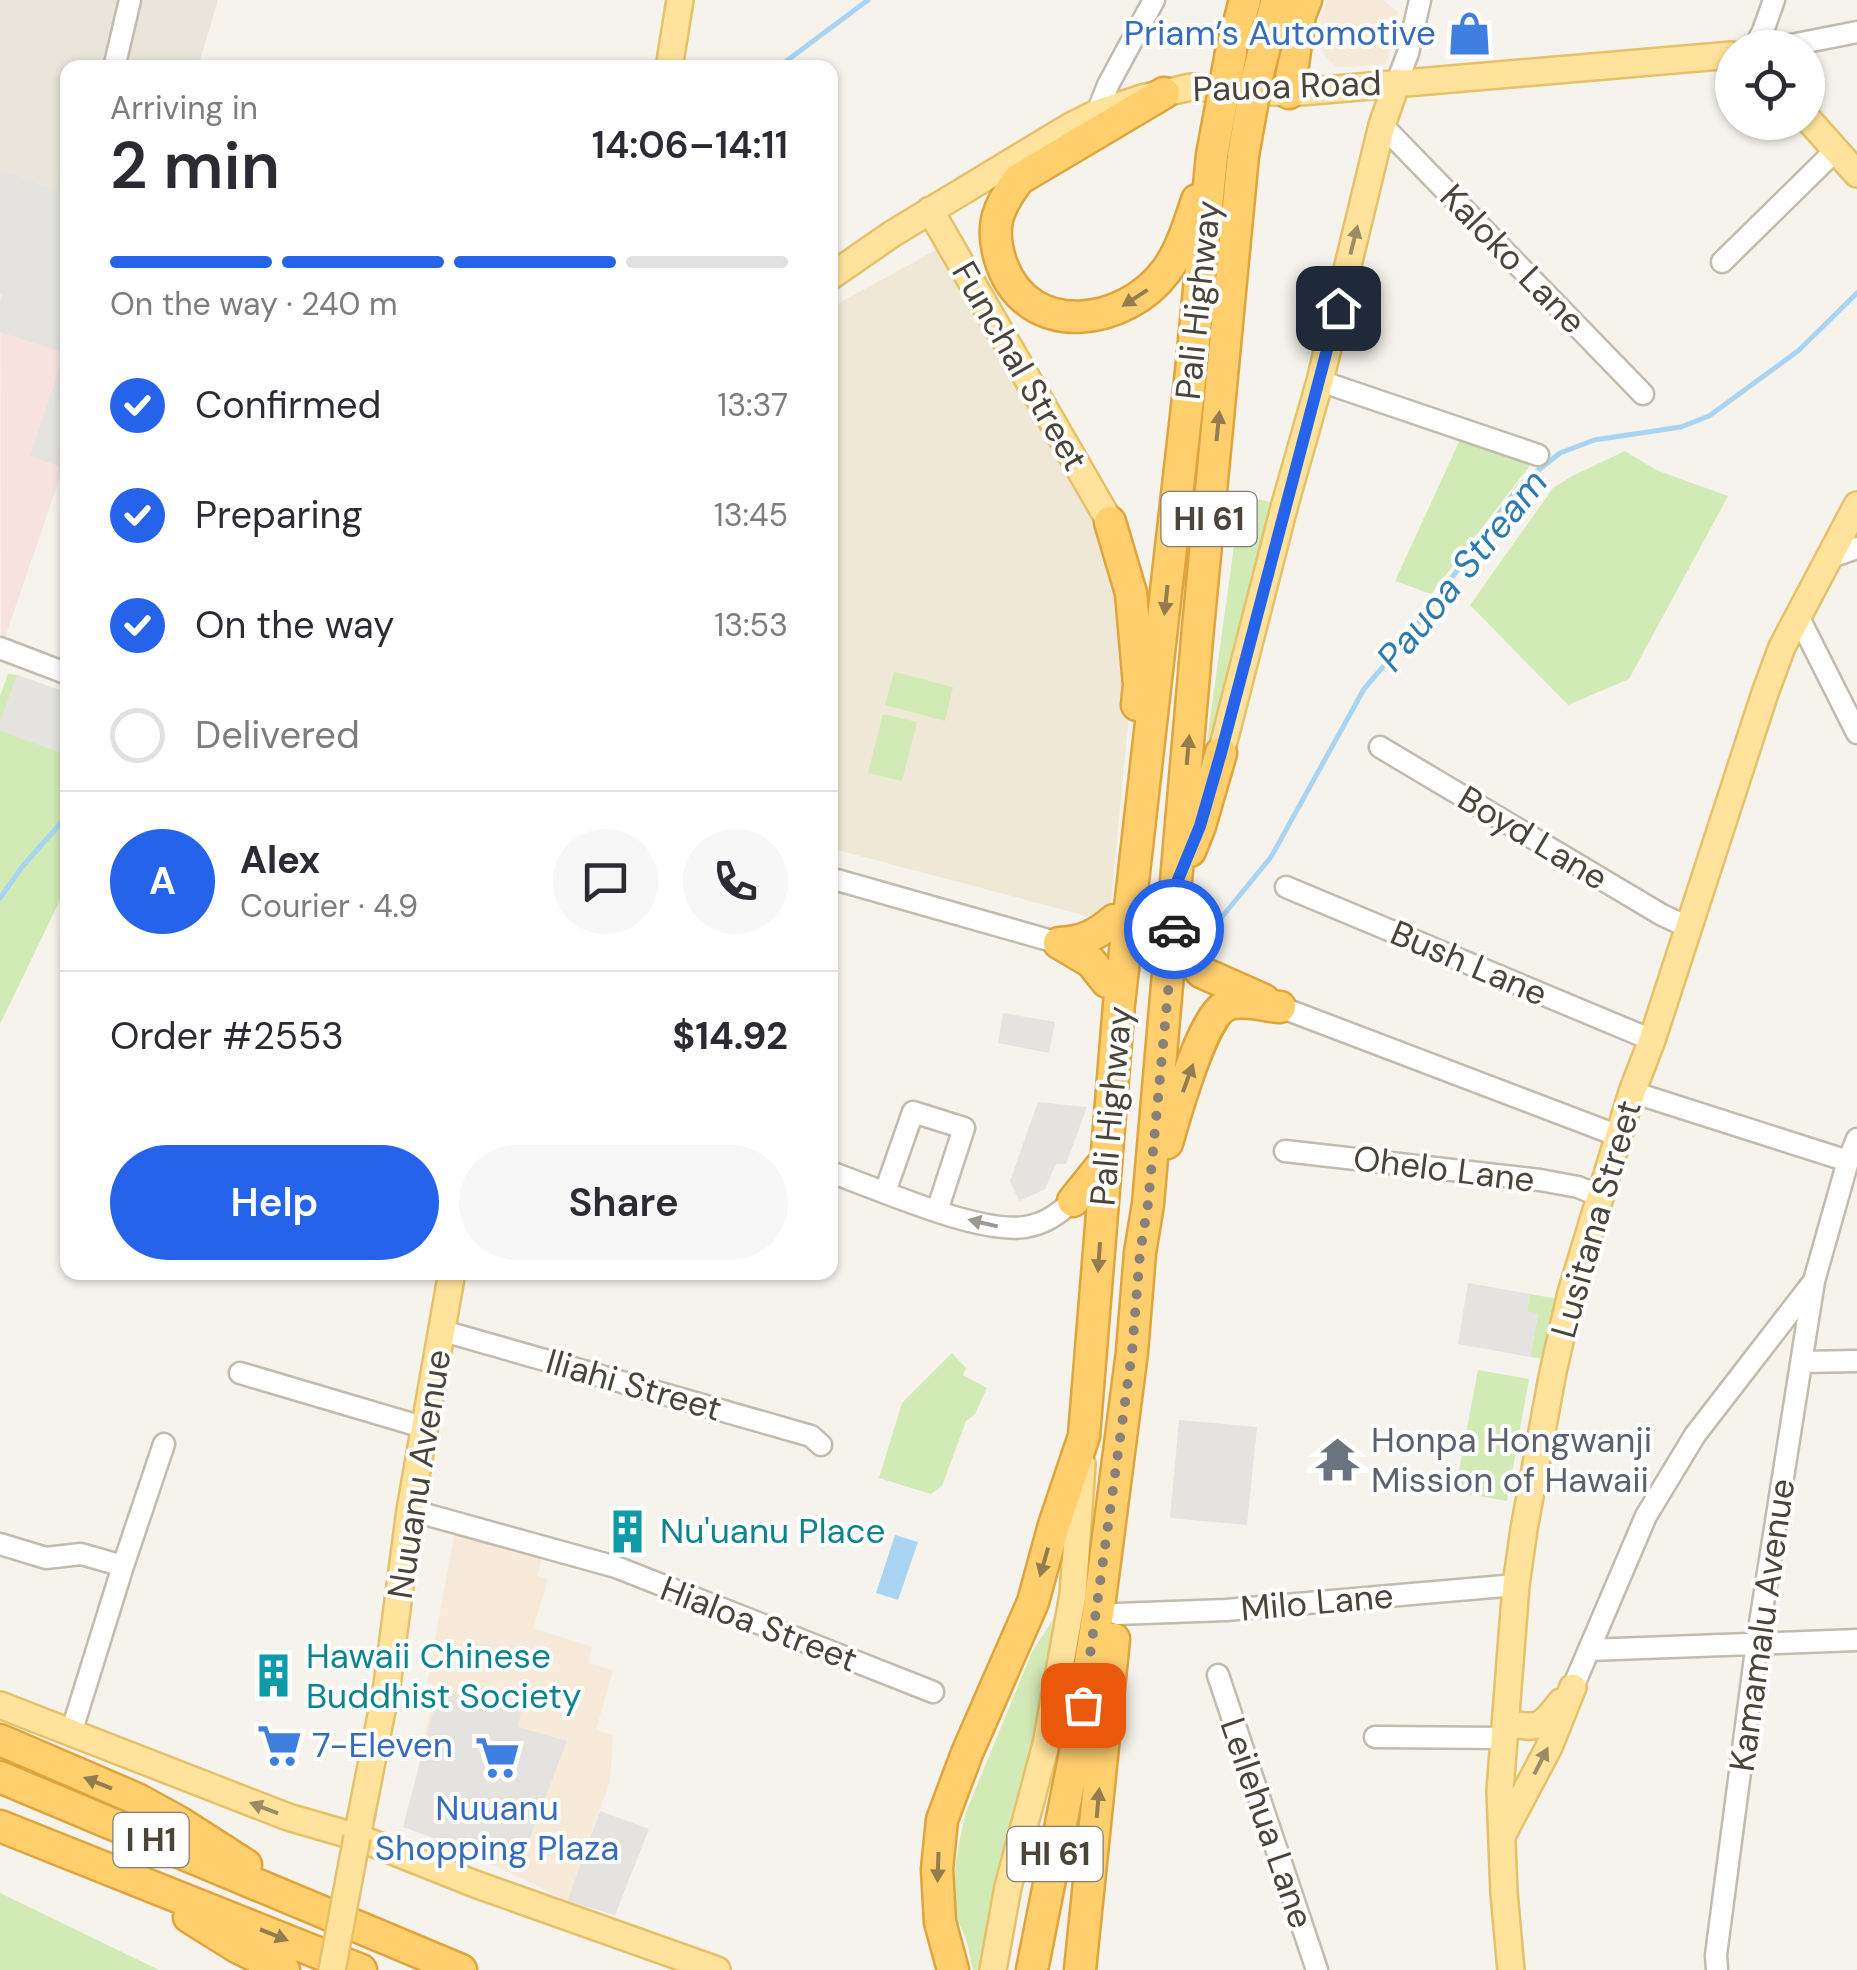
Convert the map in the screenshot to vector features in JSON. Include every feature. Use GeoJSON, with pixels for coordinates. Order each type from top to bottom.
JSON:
{"type":"FeatureCollection","features":[{"type":"Feature","properties":{"kind":"highway"},"geometry":{"type":"LineString","coordinates":[[1288,92],[1300,15],[1306,0]]}},
{"type":"Feature","properties":{"kind":"highway","name":"Pali Highway"},"geometry":{"type":"LineString","coordinates":[[1084,1436],[1129,904],[1180,476],[1212,155],[1224,81],[1242,10]]}},
{"type":"Feature","properties":{"kind":"highway","name":"Pali Highway"},"geometry":{"type":"LineString","coordinates":[[1032,1970],[1078,1738],[1132,1352],[1243,155],[1273,12]]}},
{"type":"Feature","properties":{"kind":"highway"},"geometry":{"type":"LineString","coordinates":[[1164,92],[1019,179],[997,218],[998,254],[1012,286],[1034,306],[1060,316],[1095,316],[1135,300],[1169,268],[1189,226],[1212,155]]}},
{"type":"Feature","properties":{"kind":"highway"},"geometry":{"type":"LineString","coordinates":[[1110,522],[1130,593],[1139,685],[1097,1097],[1110,1110]]}},
{"type":"Feature","properties":{"kind":"highway"},"geometry":{"type":"LineString","coordinates":[[1177,882],[1200,826],[1221,753]]}},
{"type":"Feature","properties":{"kind":"highway"},"geometry":{"type":"LineString","coordinates":[[1059,943],[1086,939],[1114,920]]}},
{"type":"Feature","properties":{"kind":"highway"},"geometry":{"type":"LineString","coordinates":[[1174,927],[1186,953],[1201,972],[1280,1008]]}},
{"type":"Feature","properties":{"kind":"highway"},"geometry":{"type":"LineString","coordinates":[[1059,943],[1091,962],[1107,982]]}},
{"type":"Feature","properties":{"kind":"highway"},"geometry":{"type":"LineString","coordinates":[[1148,1204],[1208,1026],[1225,1006],[1242,1003],[1280,1008]]}},
{"type":"Feature","properties":{"kind":"highway"},"geometry":{"type":"LineString","coordinates":[[1073,1201],[1106,1160]]}},
{"type":"Feature","properties":{"kind":"highway"},"geometry":{"type":"LineString","coordinates":[[1080,1970],[1118,1614],[1125,1402]]}},
{"type":"Feature","properties":{"kind":"highway"},"geometry":{"type":"LineString","coordinates":[[952,1969],[940,1922],[937,1870],[942,1820],[1032,1602],[1084,1436]]}},
{"type":"Feature","properties":{"kind":"highway"},"geometry":{"type":"LineString","coordinates":[[0,1740],[158,1810],[302,1904]]}},
{"type":"Feature","properties":{"kind":"highway","name":"I H1"},"geometry":{"type":"LineString","coordinates":[[0,1777],[462,1970]]}},
{"type":"Feature","properties":{"kind":"highway","name":"I H1"},"geometry":{"type":"LineString","coordinates":[[0,1826],[361,1970]]}},
{"type":"Feature","properties":{"kind":"highway"},"geometry":{"type":"LineString","coordinates":[[118,1874],[284,1970]]}},
{"type":"Feature","properties":{"kind":"main road"},"geometry":{"type":"LineString","coordinates":[[670,60],[677,1]]}},
{"type":"Feature","properties":{"kind":"main road","name":"Pauoa Road"},"geometry":{"type":"LineString","coordinates":[[838,272],[930,210],[1097,113],[1164,92],[1191,86],[1288,92],[1715,55]]}},
{"type":"Feature","properties":{"kind":"main road"},"geometry":{"type":"LineString","coordinates":[[1221,753],[1320,381],[1382,125],[1397,82]]}},
{"type":"Feature","properties":{"kind":"main road"},"geometry":{"type":"LineString","coordinates":[[1825,138],[1857,174]]}},
{"type":"Feature","properties":{"kind":"main road","name":"Funchal Street"},"geometry":{"type":"LineString","coordinates":[[930,210],[1110,522]]}},
{"type":"Feature","properties":{"kind":"main road","name":"Lusitana Street"},"geometry":{"type":"LineString","coordinates":[[1511,1970],[1500,1791],[1516,1585],[1572,1292],[1632,1092],[1765,693],[1782,647],[1857,505]]}},
{"type":"Feature","properties":{"kind":"main road","name":"Nuuanu Avenue"},"geometry":{"type":"LineString","coordinates":[[332,1970],[386,1686],[410,1510],[451,1280]]}},
{"type":"Feature","properties":{"kind":"main road","name":"Pali Highway"},"geometry":{"type":"LineString","coordinates":[[989,1970],[1002,1933],[1008,1888],[1046,1744],[1073,1595],[1084,1436]]}},
{"type":"Feature","properties":{"kind":"main road"},"geometry":{"type":"LineString","coordinates":[[1505,1730],[1532,1728],[1547,1720],[1573,1687]]}},
{"type":"Feature","properties":{"kind":"main road"},"geometry":{"type":"LineString","coordinates":[[1504,1834],[1549,1747],[1573,1687]]}},
{"type":"Feature","properties":{"kind":"main road"},"geometry":{"type":"LineString","coordinates":[[0,1705],[288,1817],[357,1838],[717,1970]]}},
{"type":"Feature","properties":{"kind":"street"},"geometry":{"type":"LineString","coordinates":[[116,60],[130,0]]}},
{"type":"Feature","properties":{"kind":"street"},"geometry":{"type":"LineString","coordinates":[[1097,113],[1154,0]]}},
{"type":"Feature","properties":{"kind":"street"},"geometry":{"type":"LineString","coordinates":[[1397,82],[1420,0]]}},
{"type":"Feature","properties":{"kind":"street"},"geometry":{"type":"LineString","coordinates":[[1763,30],[1774,0]]}},
{"type":"Feature","properties":{"kind":"street"},"geometry":{"type":"LineString","coordinates":[[1825,38],[1857,32]]}},
{"type":"Feature","properties":{"kind":"street","name":"Kaloko Lane"},"geometry":{"type":"LineString","coordinates":[[1382,125],[1643,394]]}},
{"type":"Feature","properties":{"kind":"street"},"geometry":{"type":"LineString","coordinates":[[1722,262],[1836,150]]}},
{"type":"Feature","properties":{"kind":"street"},"geometry":{"type":"LineString","coordinates":[[1320,381],[1538,456]]}},
{"type":"Feature","properties":{"kind":"street"},"geometry":{"type":"LineString","coordinates":[[1828,558],[1857,548]]}},
{"type":"Feature","properties":{"kind":"street"},"geometry":{"type":"LineString","coordinates":[[1798,616],[1857,733]]}},
{"type":"Feature","properties":{"kind":"street"},"geometry":{"type":"LineString","coordinates":[[0,648],[60,671]]}},
{"type":"Feature","properties":{"kind":"street","name":"Boyd Lane"},"geometry":{"type":"LineString","coordinates":[[1380,746],[1688,928]]}},
{"type":"Feature","properties":{"kind":"street"},"geometry":{"type":"LineString","coordinates":[[838,880],[1059,943]]}},
{"type":"Feature","properties":{"kind":"street","name":"Bush Lane"},"geometry":{"type":"LineString","coordinates":[[1286,887],[1652,1040]]}},
{"type":"Feature","properties":{"kind":"street"},"geometry":{"type":"LineString","coordinates":[[1280,1008],[1619,1136]]}},
{"type":"Feature","properties":{"kind":"street"},"geometry":{"type":"LineString","coordinates":[[1632,1092],[1848,1161]]}},
{"type":"Feature","properties":{"kind":"street"},"geometry":{"type":"LineString","coordinates":[[885,1192],[912,1112],[964,1128],[937,1210]]}},
{"type":"Feature","properties":{"kind":"street"},"geometry":{"type":"LineString","coordinates":[[1573,1687],[1646,1516],[1695,1435],[1814,1281],[1857,1139]]}},
{"type":"Feature","properties":{"kind":"street","name":"Ohelo Lane"},"geometry":{"type":"LineString","coordinates":[[1286,1150],[1540,1180],[1600,1196]]}},
{"type":"Feature","properties":{"kind":"street"},"geometry":{"type":"LineString","coordinates":[[838,1175],[992,1228],[1026,1227],[1052,1218],[1073,1201]]}},
{"type":"Feature","properties":{"kind":"street","name":"Kamamalu Avenue"},"geometry":{"type":"LineString","coordinates":[[1717,1970],[1758,1642],[1814,1281]]}},
{"type":"Feature","properties":{"kind":"street","name":"Iliahi Street"},"geometry":{"type":"LineString","coordinates":[[443,1331],[811,1436],[821,1445]]}},
{"type":"Feature","properties":{"kind":"street"},"geometry":{"type":"LineString","coordinates":[[1802,1362],[1857,1361]]}},
{"type":"Feature","properties":{"kind":"street"},"geometry":{"type":"LineString","coordinates":[[240,1373],[426,1428]]}},
{"type":"Feature","properties":{"kind":"street"},"geometry":{"type":"LineString","coordinates":[[71,1732],[164,1444]]}},
{"type":"Feature","properties":{"kind":"street","name":"Hialoa Street"},"geometry":{"type":"LineString","coordinates":[[410,1510],[616,1567],[934,1692]]}},
{"type":"Feature","properties":{"kind":"street"},"geometry":{"type":"LineString","coordinates":[[0,1544],[46,1558],[82,1554],[122,1566]]}},
{"type":"Feature","properties":{"kind":"street","name":"Milo Lane"},"geometry":{"type":"LineString","coordinates":[[1118,1614],[1226,1610],[1516,1585]]}},
{"type":"Feature","properties":{"kind":"street"},"geometry":{"type":"LineString","coordinates":[[1589,1650],[1857,1640]]}},
{"type":"Feature","properties":{"kind":"street","name":"Leilehua Lane"},"geometry":{"type":"LineString","coordinates":[[1218,1675],[1317,1970]]}},
{"type":"Feature","properties":{"kind":"street"},"geometry":{"type":"LineString","coordinates":[[1375,1737],[1505,1730]]}},
{"type":"Feature","properties":{"kind":"shaded area"},"geometry":{"type":"Polygon","coordinates":[[[0,0],[218,0],[200,60],[60,60],[60,191],[0,169],[0,0]]]}},
{"type":"Feature","properties":{"kind":"shaded area"},"geometry":{"type":"Polygon","coordinates":[[[1327,0],[1383,0],[1398,12],[1386,65],[1337,67],[1329,60],[1317,32],[1327,0]]]}},
{"type":"Feature","properties":{"kind":"shaded area"},"geometry":{"type":"Polygon","coordinates":[[[0,169],[60,191],[60,477],[1,649],[0,169]]]}},
{"type":"Feature","properties":{"kind":"shaded area"},"geometry":{"type":"Polygon","coordinates":[[[0,169],[60,191],[60,351],[0,332],[0,169]]]}},
{"type":"Feature","properties":{"kind":"shaded area"},"geometry":{"type":"Polygon","coordinates":[[[936,250],[1099,524],[1120,590],[1131,696],[1109,922],[838,850],[838,304],[936,250]]]}},
{"type":"Feature","properties":{"kind":"shaded area"},"geometry":{"type":"Polygon","coordinates":[[[60,368],[60,467],[30,456],[60,368]]]}},
{"type":"Feature","properties":{"kind":"shaded area"},"geometry":{"type":"Polygon","coordinates":[[[17,675],[60,690],[60,752],[0,731],[17,675]]]}},
{"type":"Feature","properties":{"kind":"shaded area"},"geometry":{"type":"Polygon","coordinates":[[[1003,1013],[1055,1022],[1049,1053],[998,1043],[1003,1013]]]}},
{"type":"Feature","properties":{"kind":"shaded area"},"geometry":{"type":"Polygon","coordinates":[[[1038,1102],[1087,1107],[1066,1164],[1056,1164],[1045,1189],[1019,1201],[1010,1181],[1038,1102]]]}},
{"type":"Feature","properties":{"kind":"shaded area"},"geometry":{"type":"Polygon","coordinates":[[[1468,1283],[1530,1294],[1527,1311],[1538,1314],[1530,1357],[1458,1344],[1468,1283]]]}},
{"type":"Feature","properties":{"kind":"shaded area"},"geometry":{"type":"Polygon","coordinates":[[[1179,1420],[1257,1427],[1247,1525],[1170,1518],[1179,1420]]]}},
{"type":"Feature","properties":{"kind":"shaded area"},"geometry":{"type":"Polygon","coordinates":[[[455,1531],[544,1552],[537,1576],[548,1580],[533,1628],[592,1647],[588,1663],[613,1670],[596,1730],[613,1735],[610,1781],[567,1901],[423,1830],[410,1811],[435,1686],[427,1683],[455,1531]]]}},
{"type":"Feature","properties":{"kind":"shaded area"},"geometry":{"type":"Polygon","coordinates":[[[439,1689],[521,1713],[518,1727],[567,1741],[518,1869],[403,1827],[439,1689]]]}},
{"type":"Feature","properties":{"kind":"shaded area"},"geometry":{"type":"Polygon","coordinates":[[[600,1811],[649,1829],[615,1915],[567,1901],[600,1811]]]}},
{"type":"Feature","properties":{"kind":"green space"},"geometry":{"type":"Polygon","coordinates":[[[1465,429],[1538,455],[1431,594],[1395,581],[1465,429]]]}},
{"type":"Feature","properties":{"kind":"green space"},"geometry":{"type":"Polygon","coordinates":[[[1625,451],[1656,470],[1728,496],[1629,679],[1568,705],[1470,605],[1553,488],[1625,451]]]}},
{"type":"Feature","properties":{"kind":"green space"},"geometry":{"type":"Polygon","coordinates":[[[1241,496],[1276,503],[1206,748],[1241,496]]]}},
{"type":"Feature","properties":{"kind":"green space"},"geometry":{"type":"Polygon","coordinates":[[[894,672],[953,687],[945,721],[885,705],[894,672]]]}},
{"type":"Feature","properties":{"kind":"green space"},"geometry":{"type":"Polygon","coordinates":[[[8,674],[60,690],[60,900],[0,1024],[0,696],[8,674]]]}},
{"type":"Feature","properties":{"kind":"green space"},"geometry":{"type":"Polygon","coordinates":[[[883,714],[917,722],[902,781],[868,773],[883,714]]]}},
{"type":"Feature","properties":{"kind":"green space"},"geometry":{"type":"Polygon","coordinates":[[[1530,1294],[1558,1299],[1546,1359],[1530,1357],[1538,1314],[1527,1312],[1530,1294]]]}},
{"type":"Feature","properties":{"kind":"green space"},"geometry":{"type":"Polygon","coordinates":[[[952,1353],[966,1368],[963,1375],[987,1388],[975,1414],[966,1421],[942,1486],[931,1494],[879,1478],[902,1403],[952,1353]]]}},
{"type":"Feature","properties":{"kind":"green space"},"geometry":{"type":"Polygon","coordinates":[[[1478,1370],[1529,1379],[1507,1501],[1455,1492],[1478,1370]]]}},
{"type":"Feature","properties":{"kind":"green space"},"geometry":{"type":"Polygon","coordinates":[[[1056,1615],[1054,1659],[982,1970],[973,1970],[964,1935],[953,1918],[954,1878],[966,1812],[1033,1650],[1056,1615]]]}},
{"type":"Feature","properties":{"kind":"green space"},"geometry":{"type":"Polygon","coordinates":[[[0,1893],[159,1970],[0,1970],[0,1893]]]}},
{"type":"Feature","properties":{"kind":"water"},"geometry":{"type":"Polygon","coordinates":[[[895,1535],[918,1542],[898,1600],[876,1593],[895,1535]]]}},
{"type":"Feature","properties":{"kind":"waterway"},"geometry":{"type":"LineString","coordinates":[[788,60],[868,0]]}},
{"type":"Feature","properties":{"kind":"waterway","name":"Pauoa Stream"},"geometry":{"type":"LineString","coordinates":[[1212,929],[1271,857],[1364,689],[1406,640],[1520,485],[1560,453],[1594,440],[1681,427],[1709,416],[1798,351],[1857,293]]}},
{"type":"Feature","properties":{"kind":"waterway"},"geometry":{"type":"LineString","coordinates":[[0,898],[60,824]]}},
{"type":"Feature","properties":{"kind":"way so far"},"geometry":{"type":"LineString","coordinates":[[1083,1705],[1132,1352],[1174,929]]}},
{"type":"Feature","properties":{"kind":"place","name":"Priam’s Automotive"},"geometry":{"type":"Point","coordinates":[1469,33]}},
{"type":"Feature","properties":{"kind":"place","name":"Honpa Hongwanji Mission of Hawaii"},"geometry":{"type":"Point","coordinates":[1338,1460]}},
{"type":"Feature","properties":{"kind":"place","name":"Nu'uanu Place"},"geometry":{"type":"Point","coordinates":[627,1531]}},
{"type":"Feature","properties":{"kind":"place","name":"Hawaii Chinese Buddhist Society"},"geometry":{"type":"Point","coordinates":[273,1676]}},
{"type":"Feature","properties":{"kind":"place","name":"7-Eleven"},"geometry":{"type":"Point","coordinates":[279,1745]}},
{"type":"Feature","properties":{"kind":"place","name":"Nuuanu Shopping Plaza"},"geometry":{"type":"Point","coordinates":[497,1758]}},
{"type":"Feature","properties":{"kind":"route"},"geometry":{"type":"LineString","coordinates":[[1174,929],[1177,882],[1200,826],[1221,753],[1338,308]]}}]}
